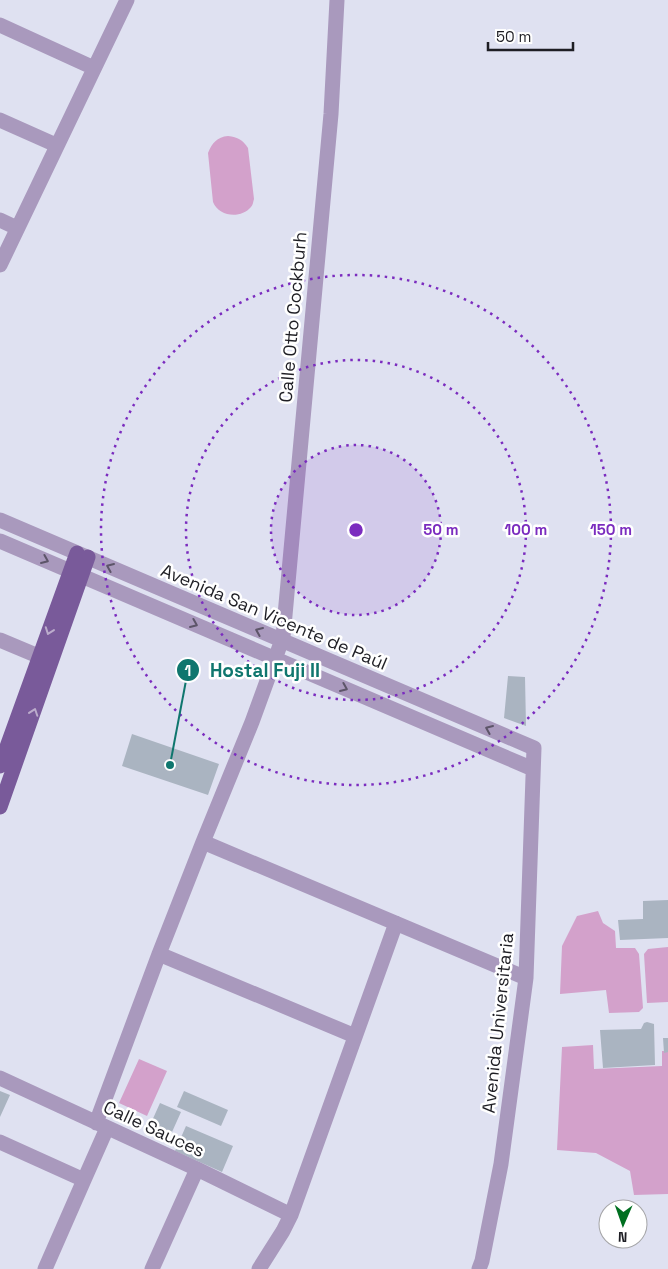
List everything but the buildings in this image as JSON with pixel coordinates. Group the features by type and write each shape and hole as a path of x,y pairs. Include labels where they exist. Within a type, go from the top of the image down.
{"main road":[{"path":"0,766 45,659 83,555"},
{"path":"0,808 11,738"}],"street":[{"name":"Calle Otto Cockburh","path":"45,1269 84,1180 159,954 252,722 283,637 331,114 337,0"},
{"path":"0,265 94,68 122,2"},
{"path":"0,25 94,68"},
{"path":"0,120 56,145"},
{"path":"0,220 18,228"},
{"name":"Avenida San Vicente de Paúl","path":"0,520 534,748"},
{"path":"0,541 533,770"},
{"path":"0,640 45,659"},
{"name":"Avenida Universitaria","path":"479,1269 501,1164 526,978 534,748"},
{"path":"203,842 526,978"},
{"path":"259,1269 291,1216 396,923"},
{"path":"159,954 355,1036"},
{"name":"Calle Sauces","path":"0,1078 291,1216"},
{"path":"0,1142 84,1180"},
{"path":"152,1269 197,1170"}],"shaded area":[{"path":"228,136 240,139 248,148 254,199 252,206 247,211 236,215 220,211 213,202 208,153 215,141"},
{"path":"598,911 603,923 615,931 616,948 635,948 639,954 643,1008 639,1012 609,1013 606,990 560,994 562,946 577,916"},
{"path":"668,947 668,1002 647,1003 644,954 648,949"},
{"path":"593,1045 594,1069 662,1066 662,1051 668,1051 668,1194 634,1195 630,1171 596,1153 557,1150 562,1047"},
{"path":"139,1059 167,1071 147,1116 119,1103"}],"place":[{"name":"Hostal Fuji II","path":"170,765"}]}
